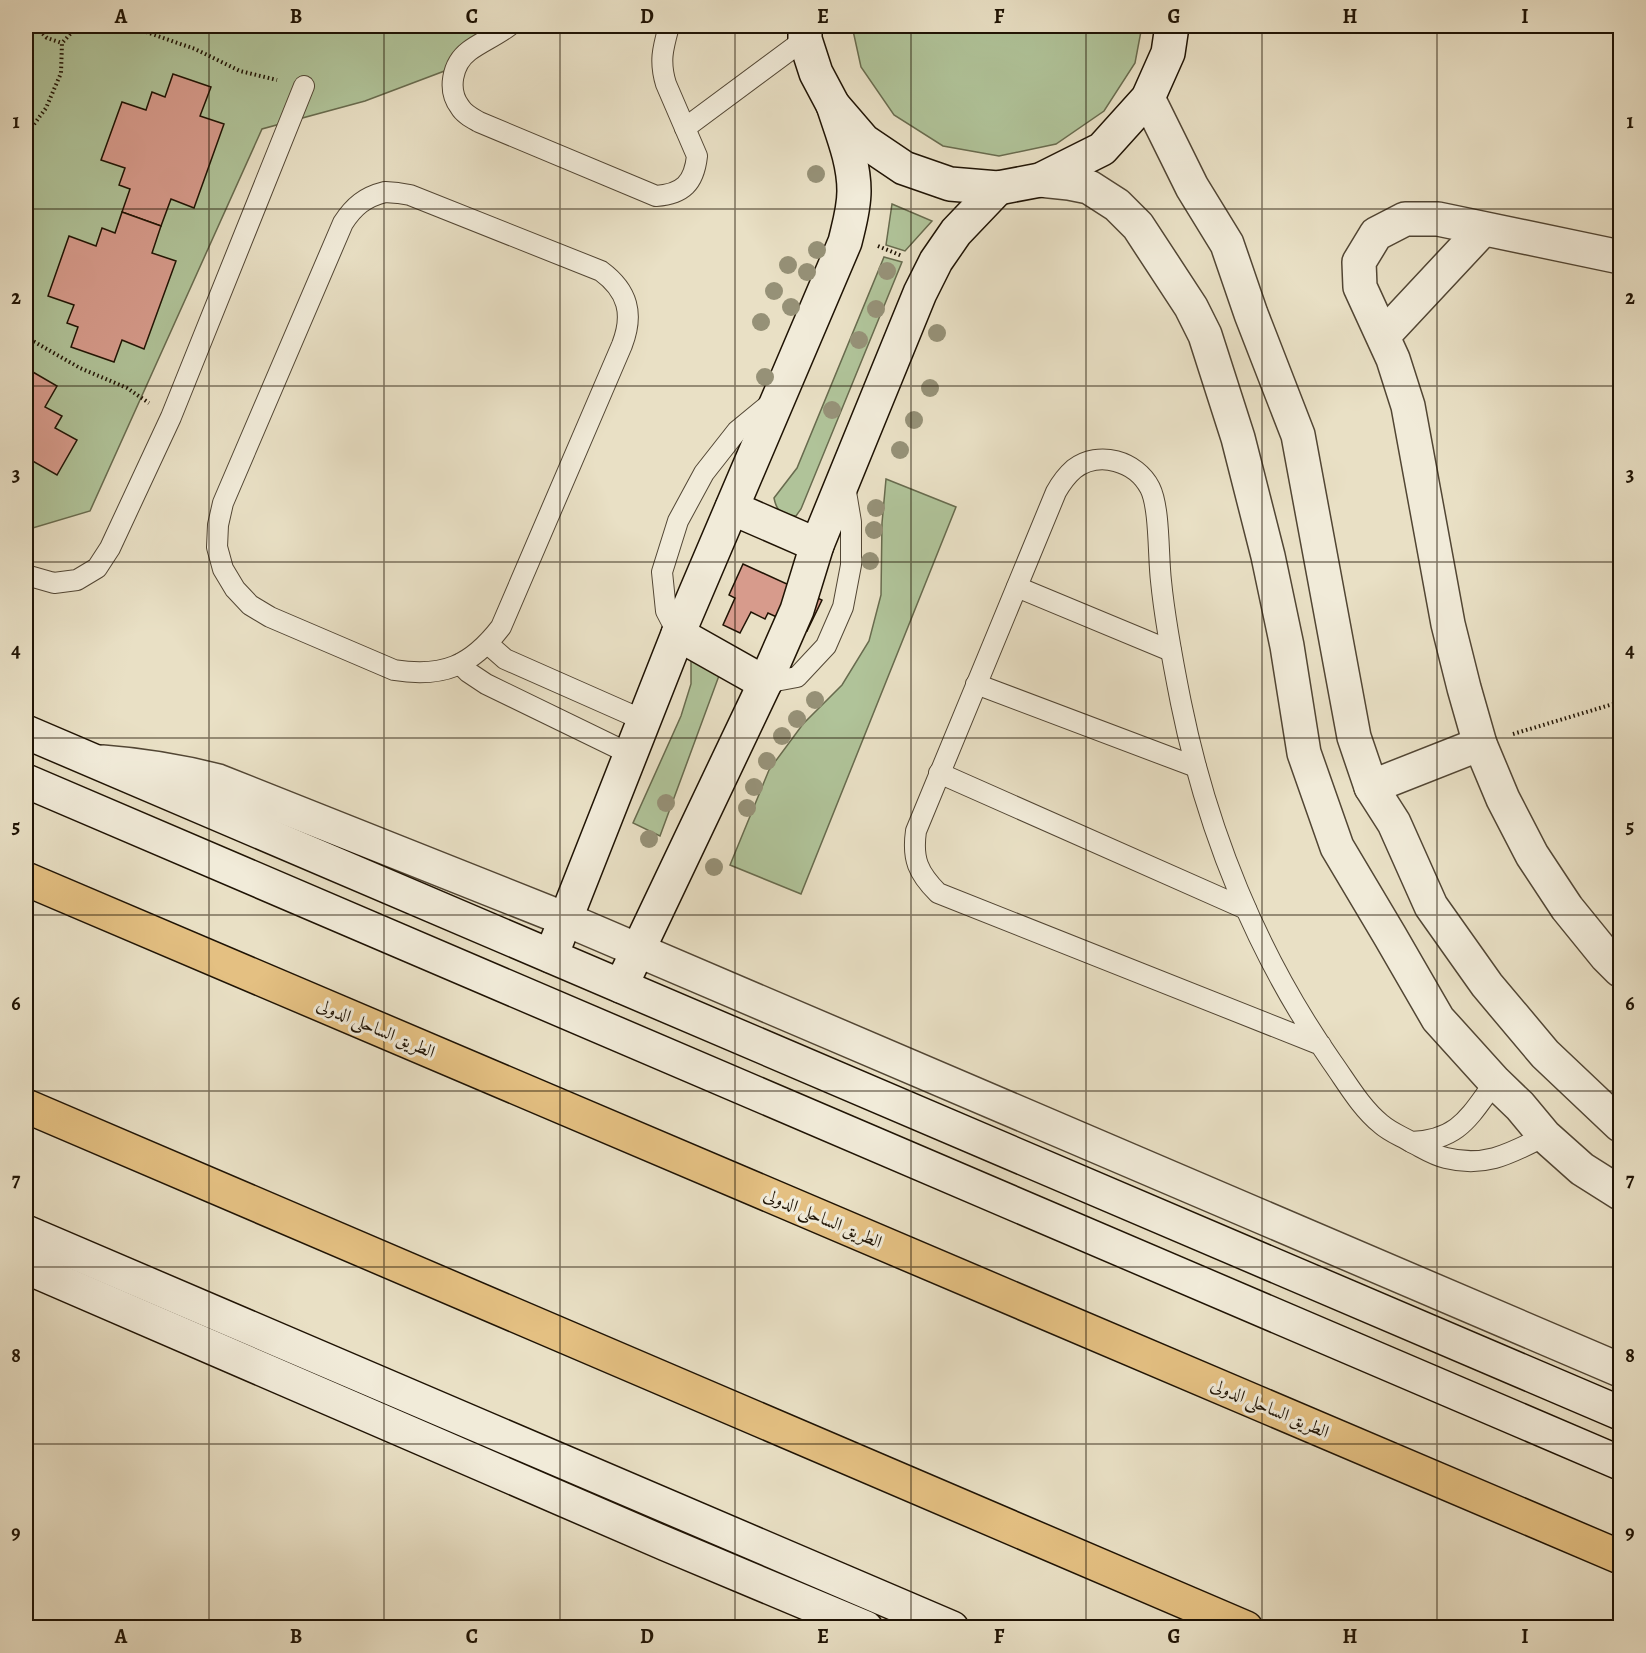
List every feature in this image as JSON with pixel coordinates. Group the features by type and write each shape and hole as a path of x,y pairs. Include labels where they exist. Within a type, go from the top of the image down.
{"highway":[{"name":"الطريق الساحلى الدولى","path":"26,879 1620,1557"},
{"path":"26,1106 1246,1628"}],"street":[{"path":"833,105 864,141 904,168 950,184 998,188 1040,180 1102,149 1148,98 1168,53 1172,26"},
{"path":"554,1007 566,919 678,634 845,242 852,218 854,190 850,160 833,105 816,73 805,32"},
{"path":"1148,98 1192,187 1227,244 1251,314 1298,435 1354,737 1371,788 1394,823 1431,906 1487,985 1545,1054 1620,1125"},
{"path":"1040,180 1089,187 1118,205 1138,226 1191,307 1205,335 1238,438 1268,556 1287,646 1304,753 1337,847 1438,1019 1545,1136 1582,1169 1620,1193"},
{"path":"621,986 765,683 797,610 817,545 920,293 932,269 956,232 998,188"},
{"path":"1620,257 1438,219 1405,219 1376,234 1359,262 1360,287 1384,336 1402,382 1448,624 1480,744 1503,799 1532,855 1567,908 1620,970"},
{"path":"1384,336 1483,229"},
{"path":"732,508 817,545"},
{"path":"678,634 765,683"},
{"path":"26,732 1620,1413"},
{"path":"1371,788 1480,744"},
{"path":"96,762 137,764 218,781 566,919 1620,1370"},
{"path":"26,781 1620,1463"},
{"path":"26,1232 952,1628"},
{"path":"26,1267 866,1628"},
{"path":"666,1544 681,1512"}],"lane":[{"path":"509,26 468,52 460,61 454,72 452,84 459,107 478,122 656,196 669,195 681,190 690,181 696,168 697,156 663,72 662,52 669,26"},
{"path":"685,128 805,32"},
{"path":"26,575 54,584 77,580 97,568 110,548 171,417 304,86"},
{"path":"398,192 410,195 601,271 612,279 621,291 626,304 627,332 622,345 501,627 488,644 460,664 444,670 411,672 394,670 270,617 250,605 235,589 223,569 217,548 218,525 224,503 343,223 361,201 372,195 398,192"},
{"path":"678,634 666,611 662,572 678,521 704,473 737,431 780,396"},
{"path":"1321,1045 939,893 926,880 917,865 914,848 916,831 1056,492 1064,478 1076,468 1091,461 1107,459 1135,469 1151,491 1155,504 1161,581 1181,706 1214,827 1237,889 1265,950 1297,1008 1321,1045 1369,1112 1382,1125 1428,1152 1465,1161 1487,1161 1509,1155 1545,1136"},
{"path":"765,683 797,677 826,646 843,607 851,565 851,522 844,480"},
{"path":"1017,587 1171,651"},
{"path":"488,644 505,659 643,720"},
{"path":"460,664 486,684 630,754"},
{"path":"976,684 1196,767"},
{"path":"939,773 1246,909"},
{"path":"1411,1142 1441,1138 1454,1131 1465,1122 1495,1082"}],"path":[{"path":"41,26 40,31 47,38 62,43"},
{"path":"26,135 46,108 62,73 62,43 72,32 73,26"},
{"path":"129,26 195,49 240,71 304,86"},
{"path":"847,233 932,269"},
{"path":"26,336 80,368 127,388 171,417"},
{"path":"1480,744 1620,702"}],"green space":[{"path":"26,26 506,26 463,64 365,101 262,129 90,511 26,530"},
{"path":"852,26 1142,26 1135,63 1104,111 1056,144 999,156 943,146 894,115 861,67"},
{"path":"892,204 932,221 905,251 886,245"},
{"path":"884,257 902,262 801,509 796,516 784,513 777,507 774,498 797,468"},
{"path":"886,479 956,507 801,894 730,865 769,770 803,724 842,685 869,641 881,595 882,523"},
{"path":"691,660 720,673 660,836 633,823 681,716 691,684"}],"building":[{"path":"173,74 211,87 200,116 224,124 194,208 171,199 161,226 122,212 130,189 119,185 125,168 101,160 122,102 146,110 152,92 165,97"},
{"path":"122,212 161,226 152,253 176,261 144,349 122,340 114,362 71,347 78,327 67,323 74,305 48,296 69,236 96,246 102,228 115,233"},
{"path":"26,368 57,386 45,407 62,416 55,428 77,440 57,475 31,460 26,470"},
{"path":"743,564 822,600 807,631 768,613 765,619 751,612 740,633 723,625 735,598 729,595"}]}
